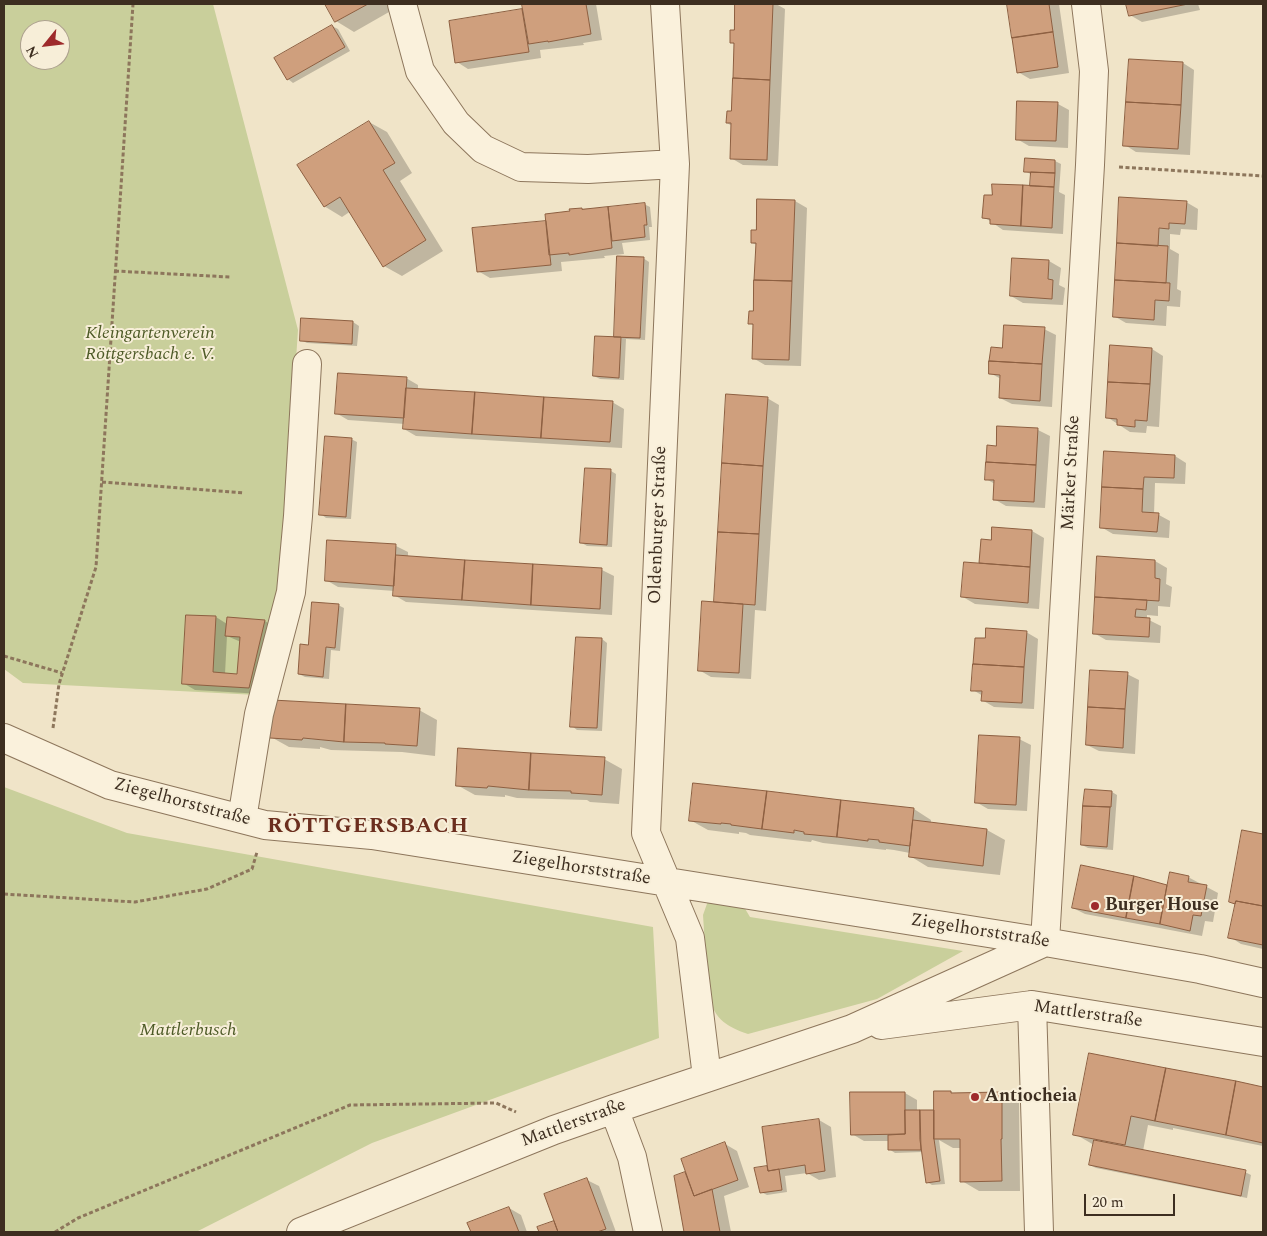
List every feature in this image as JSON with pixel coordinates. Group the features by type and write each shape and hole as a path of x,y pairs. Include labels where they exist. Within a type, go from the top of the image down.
{"street":[{"path":"402,4 420,71 456,123 484,149 521,167 588,169 674,164"},
{"name":"Oldenburger Straße","path":"665,4 674,164 646,833 666,882"},
{"name":"Märker Straße","path":"1044,942 1090,165 1094,71 1086,4"},
{"path":"253,822 259,714 291,592 298,516 307,364"},
{"name":"Ziegelhorststraße","path":"4,738 110,785 253,822 372,835 1044,942 1200,969 1263,983"},
{"name":"Ziegelhorststraße","path":"666,882 690,938 707,1077"},
{"name":"Mattlerstraße","path":"301,1232 554,1130 852,1029 1044,942"},
{"path":"1032,1005 1039,1232"},
{"name":"Mattlerstraße","path":"852,1029 1032,1005 1263,1042"},
{"path":"614,1109 632,1157 648,1232"}],"path":[{"path":"49,758 59,684 96,567 133,4"},
{"path":"1090,165 1263,176"},
{"path":"116,271 230,277"},
{"path":"102,482 244,493"},
{"path":"4,656 62,673"},
{"path":"4,894 135,902 207,889 252,869 253,822"},
{"path":"55,1232 78,1218 350,1105 496,1103 554,1130"}],"green space":[{"name":"Kleingartenverein Röttgersbach e. V.","path":"4,4 213,4 298,330 280,597 257,695 23,683 4,669"},
{"name":"Mattlerbusch","path":"4,787 127,833 653,927 659,1038 372,1143 196,1232 4,1232"},
{"path":"738,897 750,917 963,951 877,999 748,1034 732,1028 721,1019 713,1008 708,992 703,915 708,901"}],"building":[{"path":"325,4 368,4 335,22"},
{"path":"522,4 586,4 591,34 529,44"},
{"path":"735,4 773,4 770,80 733,78 734,43 730,43 730,30 734,30"},
{"path":"1007,4 1049,4 1053,32 1012,38"},
{"path":"1126,4 1188,4 1129,16"},
{"path":"522,9 529,52 455,63 449,21"},
{"path":"332,25 345,47 287,80 274,58"},
{"path":"1053,32 1058,67 1017,73 1012,38"},
{"path":"1129,59 1183,62 1181,105 1126,102"},
{"path":"733,78 770,80 767,160 730,159 731,123 726,123 727,111 731,111"},
{"path":"1017,101 1058,102 1056,141 1016,140"},
{"path":"1126,102 1181,105 1178,149 1123,146"},
{"path":"369,121 395,163 383,170 426,240 383,267 340,197 324,207 297,165"},
{"path":"1025,158 1055,160 1055,173 1024,172"},
{"path":"1031,172 1055,173 1054,187 1030,186"},
{"path":"992,184 1023,185 1021,226 990,224 990,219 982,218 984,195 992,195"},
{"path":"1023,185 1054,187 1052,228 1021,226"},
{"path":"1119,197 1187,201 1185,224 1169,223 1169,229 1159,228 1158,246 1117,243"},
{"path":"757,199 795,200 792,281 754,280 756,243 751,243 751,230 756,230"},
{"path":"645,203 647,225 644,225 645,237 612,241 608,207"},
{"path":"608,207 612,248 569,255 569,253 549,255 545,214 570,211 569,209"},
{"path":"546,221 551,265 477,272 472,228"},
{"path":"1117,243 1168,246 1166,283 1115,280"},
{"path":"617,256 644,257 640,338 614,337"},
{"path":"1012,258 1049,260 1048,279 1053,280 1052,299 1010,296"},
{"path":"754,280 792,281 789,360 752,359 753,324 748,324 749,311 753,311"},
{"path":"1115,280 1170,283 1169,301 1155,300 1154,320 1113,317"},
{"path":"301,318 353,321 352,344 300,341"},
{"path":"1004,325 1045,327 1042,364 989,361 991,347 1002,348"},
{"path":"595,336 621,337 619,378 593,376"},
{"path":"1110,345 1152,348 1150,384 1108,382"},
{"path":"989,361 1042,364 1040,401 999,398 1000,375 989,374"},
{"path":"338,373 407,377 404,418 335,414"},
{"path":"1108,382 1150,384 1147,421 1135,420 1135,427 1117,425 1117,419 1106,418"},
{"path":"406,388 475,392 472,434 403,429"},
{"path":"475,392 544,397 541,438 472,434"},
{"path":"726,394 768,397 763,466 722,463"},
{"path":"544,397 613,401 610,442 541,438"},
{"path":"997,426 1038,428 1036,465 986,462 987,445 996,446"},
{"path":"325,436 352,438 346,517 319,515"},
{"path":"1104,451 1175,455 1174,478 1144,477 1143,489 1102,487"},
{"path":"986,462 1036,465 1034,502 993,500 994,480 985,480"},
{"path":"722,463 763,466 759,534 718,532"},
{"path":"585,468 611,469 607,545 580,543"},
{"path":"1102,487 1143,489 1142,512 1159,513 1157,532 1100,528"},
{"path":"992,527 1032,530 1030,567 979,563 981,539 991,540"},
{"path":"718,532 759,534 755,605 714,602"},
{"path":"327,540 396,544 394,586 325,581"},
{"path":"396,555 465,560 462,600 393,596"},
{"path":"1097,556 1155,560 1155,578 1160,579 1159,601 1095,597"},
{"path":"465,560 533,564 531,605 462,600"},
{"path":"964,562 1030,567 1028,603 961,597"},
{"path":"533,564 602,568 600,609 531,605"},
{"path":"1095,597 1147,600 1146,610 1136,609 1135,617 1150,618 1149,637 1093,634"},
{"path":"702,601 743,604 739,673 698,671"},
{"path":"312,602 339,604 335,648 326,647 323,677 298,674 300,644 308,645"},
{"path":"186,615 216,616 213,672 237,674 240,637 225,636 227,617 265,620 249,688 182,684"},
{"path":"986,628 1027,631 1024,667 973,664 975,638 985,638"},
{"path":"576,637 602,638 597,728 570,727"},
{"path":"973,664 1024,667 1022,703 981,701 982,691 971,691"},
{"path":"1090,670 1128,672 1125,709 1088,707"},
{"path":"272,700 346,704 344,742 303,738 302,740 270,738"},
{"path":"346,704 420,708 417,746 344,742"},
{"path":"1088,707 1125,709 1123,748 1086,745"},
{"path":"979,735 1020,737 1016,805 975,803"},
{"path":"458,748 531,753 529,790 488,786 487,788 456,786"},
{"path":"531,753 605,757 602,795 571,793 571,791 529,790"},
{"path":"693,783 767,791 762,829 731,824 689,821"},
{"path":"1085,789 1112,791 1111,807 1083,806"},
{"path":"767,791 841,800 837,837 804,834 804,832 794,830 794,833 762,829"},
{"path":"841,800 914,808 910,846 879,842 879,840 868,839 868,841 837,837"},
{"path":"1083,806 1110,807 1107,847 1081,845"},
{"path":"913,820 987,829 983,866 909,857"},
{"path":"1242,830 1263,834 1263,906 1236,901 1235,904 1229,902"},
{"path":"1081,865 1134,876 1126,918 1072,908"},
{"path":"1170,872 1189,876 1188,882 1207,885 1201,916 1193,915 1190,931 1160,924"},
{"path":"1134,876 1167,885 1160,924 1126,918"},
{"path":"1236,901 1263,906 1263,945 1228,938"},
{"path":"1089,1053 1166,1068 1155,1121 1131,1116 1125,1145 1073,1135"},
{"path":"1166,1068 1236,1081 1226,1135 1155,1121"},
{"path":"1236,1081 1263,1087 1263,1143 1226,1135"},
{"path":"934,1091 951,1091 951,1093 1002,1092 1002,1181 960,1182 960,1139 934,1139"},
{"path":"850,1092 905,1092 905,1134 851,1135"},
{"path":"905,1110 920,1110 921,1150 888,1150 888,1135 905,1134"},
{"path":"920,1110 934,1110 934,1139 940,1181 926,1183 920,1140"},
{"path":"819,1119 825,1171 806,1174 805,1165 768,1171 762,1127"},
{"path":"1094,1140 1246,1170 1241,1196 1089,1165"},
{"path":"725,1142 738,1180 694,1196 681,1159"},
{"path":"767,1166 768,1171 779,1169 782,1190 760,1193 754,1168"},
{"path":"685,1172 694,1196 712,1189 720,1232 684,1232 674,1176"},
{"path":"587,1178 606,1229 597,1232 558,1232 544,1194"},
{"path":"509,1207 519,1232 471,1232 467,1223"},
{"path":"554,1221 558,1232 539,1232 537,1227"}],"place":[{"name":"Burger House","path":"1095,906"},
{"name":"Antiocheia","path":"975,1097"}],"district":[{"name":"RÖTTGERSBACH","path":"368,828"}]}
